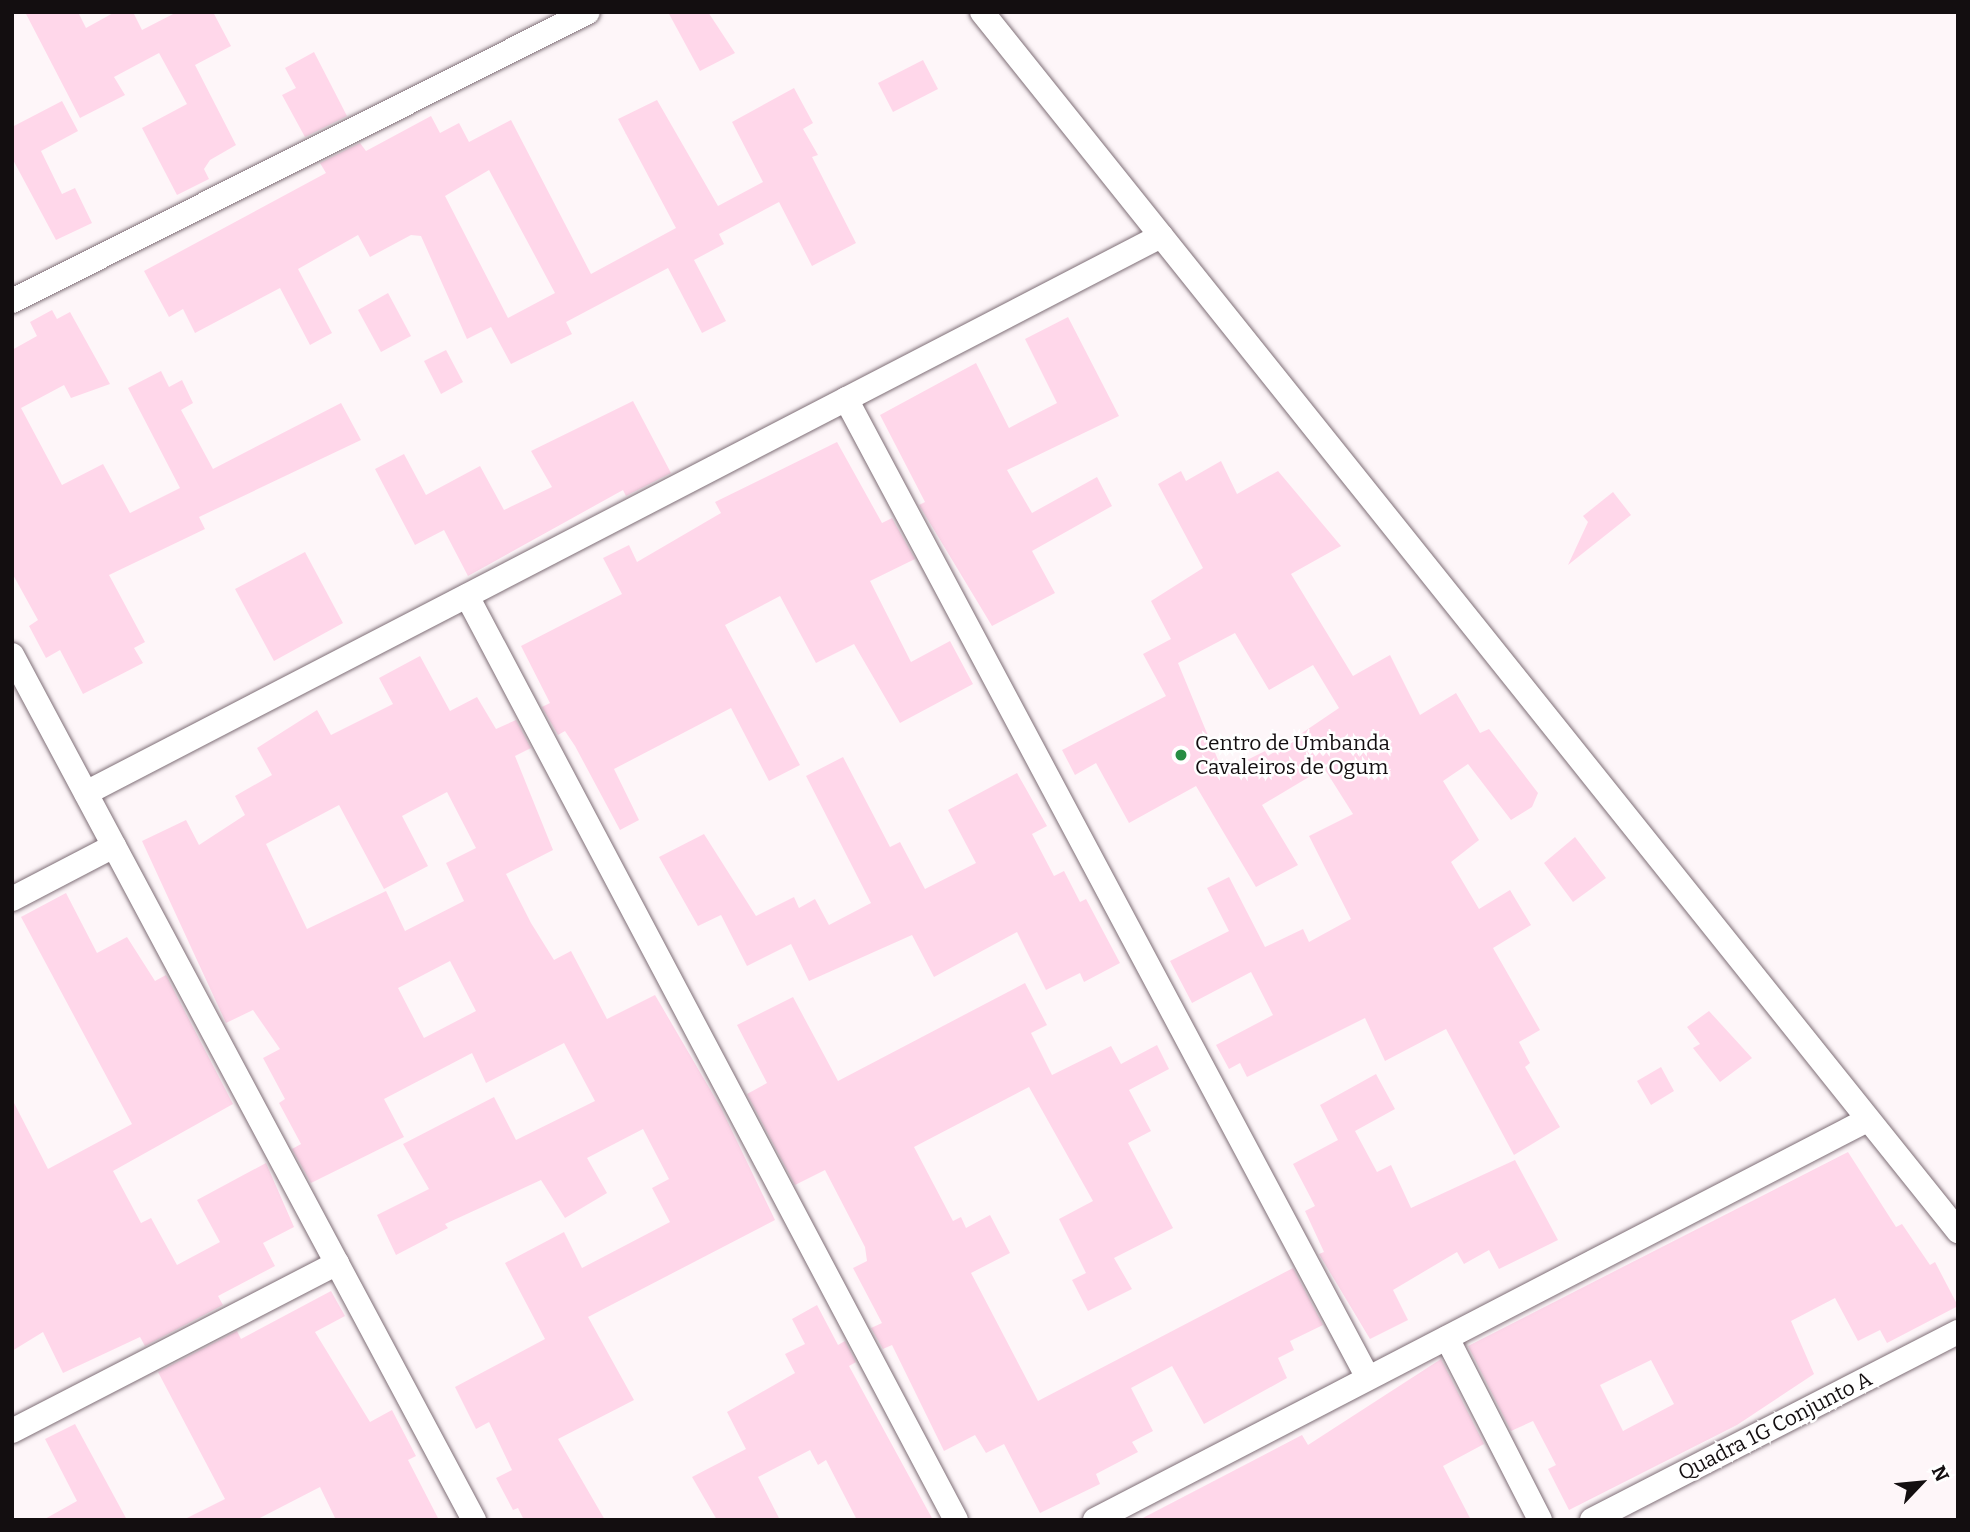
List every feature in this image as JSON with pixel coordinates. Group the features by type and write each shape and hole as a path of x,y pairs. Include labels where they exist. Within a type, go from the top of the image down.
{"street":[{"path":"12,301 589,12"},
{"path":"982,12 1958,1231"},
{"path":"86,793 1161,236"},
{"path":"846,399 1368,1378"},
{"path":"467,596 956,1520"},
{"path":"12,655 474,1520"},
{"path":"12,899 114,846"},
{"path":"1096,1520 1867,1120"},
{"path":"12,1431 337,1263"},
{"name":"Quadra 1G Conjunto A","path":"1592,1520 1958,1332"},
{"path":"1447,1338 1541,1520"}],"building":[{"path":"25,12 78,12 86,28 115,12 133,12 142,30 177,12 213,12 231,46 195,65 236,145 210,160 204,169 209,179 177,195 142,128 187,104 159,53 114,77 125,95 80,118"},
{"path":"668,12 708,12 735,53 700,71"},
{"path":"314,52 347,116 305,137 282,95 296,88 285,68"},
{"path":"923,60 938,89 893,112 878,83"},
{"path":"794,88 813,123 803,129 818,155 812,157 856,243 812,266 779,202 719,234 724,244 694,260 726,321 702,333 668,268 566,322 572,334 511,364 491,327 467,339 421,236 411,235 370,257 358,235 298,269 332,333 310,345 280,288 195,333 183,309 169,317 144,271 326,173 320,163 360,143 366,151 431,116 440,133 459,123 469,142 511,120 591,274 676,228 618,119 657,100 718,206 763,182 732,122","holes":["489,170 555,293 508,318 445,196"]},
{"path":"62,101 78,131 41,151 62,194 75,188 92,223 56,240 12,158 12,127"},
{"path":"388,293 411,336 381,352 358,310"},
{"path":"52,310 57,319 70,312 110,384 71,398 64,385 21,408 62,485 103,464 130,513 180,488 128,388 161,371 169,387 182,380 193,403 181,410 213,469 341,403 361,440 199,517 205,529 109,575 145,642 134,648 143,663 83,694 60,650 46,658 29,626 38,620 12,573 12,350 37,336 30,322"},
{"path":"1068,317 1119,416 1007,470 1032,513 1097,477 1112,506 1032,551 1055,593 992,626 919,505 925,502 880,415 976,363 1009,428 1057,403 1025,339"},
{"path":"446,350 463,382 441,394 424,361"},
{"path":"633,401 671,473 626,496 623,490 468,576 444,530 415,545 375,469 404,454 426,495 480,466 504,510 552,487 531,451"},
{"path":"837,442 882,523 892,518 915,559 870,581 911,662 950,641 973,684 900,723 854,644 816,663 780,596 725,625 800,765 769,781 731,708 614,769 639,820 620,830 575,746 565,731 558,735 542,707 550,703 521,646 622,594 603,558 629,545 637,562 721,513 715,502"},
{"path":"1221,461 1237,494 1278,471 1341,546 1291,574 1353,676 1390,655 1420,715 1456,693 1480,733 1489,729 1538,793 1532,807 1511,820 1468,764 1443,781 1479,840 1451,862 1479,909 1510,890 1531,925 1493,948 1540,1030 1519,1042 1530,1063 1525,1067 1560,1127 1514,1155 1446,1029 1385,1061 1365,1018 1247,1077 1240,1063 1229,1069 1216,1045 1273,1015 1251,972 1192,1003 1170,961 1229,931 1207,888 1229,877 1265,947 1303,929 1309,942 1351,919 1309,836 1353,814 1324,768 1262,805 1298,865 1256,887 1196,786 1129,823 1096,763 1075,775 1062,750 1166,696 1143,654 1171,639 1151,601 1203,568 1158,484 1181,471 1186,481","holes":["1235,633 1269,690 1313,665 1339,708 1268,756 1265,751 1223,772 1178,663"]},
{"path":"1613,492 1631,515 1568,565 1588,522 1583,516"},
{"path":"305,552 343,623 274,661 235,589"},
{"path":"420,656 450,711 477,697 496,729 516,720 531,748 515,756 553,850 506,874 531,923 554,960 571,951 607,1019 655,995 721,1108 775,1220 588,1317 634,1400 558,1439 605,1520 524,1520 518,1508 513,1510 496,1478 512,1470 489,1422 476,1429 455,1387 545,1339 505,1263 564,1232 582,1268 670,1222 652,1188 669,1179 643,1129 587,1158 607,1193 565,1218 541,1180 445,1224 448,1228 396,1255 377,1215 429,1189 403,1144 494,1097 516,1140 595,1101 564,1043 486,1083 472,1053 384,1099 404,1137 311,1183 292,1149 301,1144 279,1103 285,1099 263,1058 280,1049 253,1010 226,1023 142,841 186,820 199,845 245,815 235,796 272,775 257,748 317,710 331,735 393,704 379,678","holes":["447,792 476,848 446,863 464,901 405,931 386,891 307,929 266,844 339,805 384,889 428,866 402,816","450,961 476,1011 424,1038 398,988"]},
{"path":"843,757 890,847 900,842 925,889 976,863 948,810 1017,773 1047,826 1032,834 1054,876 1064,871 1080,902 1086,899 1120,963 1084,982 1080,973 1046,990 1017,932 934,977 912,935 809,981 791,944 747,966 721,915 698,926 659,857 704,834 756,916 794,897 799,908 815,899 829,925 871,903 806,776"},
{"path":"1575,837 1606,878 1573,902 1544,863"},
{"path":"66,893 97,953 127,937 155,981 166,975 233,1104 113,1171 141,1223 151,1218 177,1265 220,1242 197,1200 266,1163 294,1227 263,1243 275,1266 218,1296 223,1305 145,1346 140,1337 63,1373 43,1332 12,1351 12,1099 48,1169 132,1124 21,917"},
{"path":"1025,983 1047,1025 1031,1033 1052,1075 1111,1046 1121,1064 1157,1045 1169,1069 1129,1090 1151,1131 1128,1143 1173,1228 1114,1258 1132,1289 1088,1311 1072,1280 1086,1273 1059,1219 1093,1201 1029,1087 914,1147 953,1221 961,1217 966,1228 990,1215 1010,1253 971,1273 1038,1401 1293,1268 1323,1325 1290,1341 1294,1350 1278,1358 1287,1378 1204,1424 1172,1366 1131,1388 1153,1431 1132,1442 1138,1452 1096,1474 1100,1484 1040,1513 1004,1444 986,1453 975,1435 944,1451 892,1345 883,1349 871,1328 882,1323 853,1268 867,1261 865,1247 825,1170 795,1185 747,1094 767,1083 737,1025 793,997 838,1081"},
{"path":"1709,1011 1752,1058 1720,1082 1693,1048 1700,1044 1687,1027"},
{"path":"1661,1067 1674,1091 1651,1105 1637,1081"},
{"path":"1376,1074 1395,1109 1355,1131 1377,1172 1391,1165 1411,1208 1515,1160 1558,1240 1499,1269 1489,1250 1464,1264 1457,1252 1393,1290 1408,1320 1370,1339 1319,1254 1324,1252 1305,1211 1315,1206 1293,1164 1338,1140 1320,1105"},
{"path":"1848,1152 1896,1227 1902,1224 1930,1265 1935,1262 1958,1306 1887,1343 1880,1330 1858,1341 1835,1298 1791,1321 1814,1374 1737,1425 1569,1510 1548,1469 1556,1465 1533,1421 1511,1431 1468,1346","holes":["1651,1360 1674,1404 1623,1431 1600,1385"]},
{"path":"331,1291 345,1316 315,1332 370,1422 392,1410 416,1456 408,1460 439,1520 336,1520 320,1487 256,1520 183,1520 225,1499 158,1372 237,1331 241,1339"},
{"path":"817,1305 838,1345 845,1341 856,1362 849,1366 933,1520 857,1520 826,1460 818,1465 810,1450 758,1477 780,1520 717,1520 692,1477 746,1449 727,1412 795,1373 785,1354 805,1344 792,1319"},
{"path":"1441,1359 1484,1444 1443,1466 1471,1520 1139,1520 1302,1435 1308,1445"},
{"path":"75,1424 127,1520 43,1520 77,1501 45,1439"}],"place":[{"name":"Centro de Umbanda Cavaleiros de Ogum","path":"1181,755"}]}
